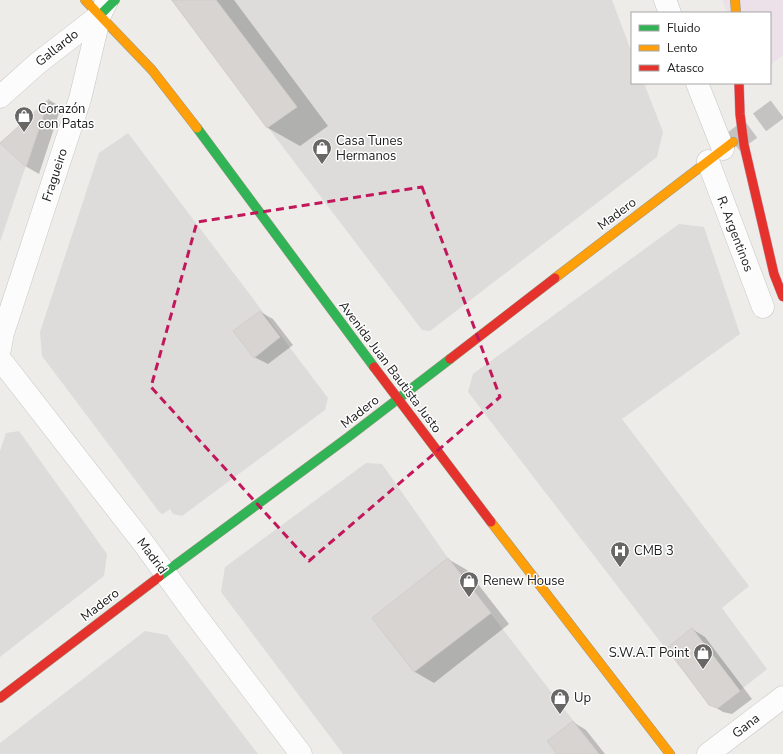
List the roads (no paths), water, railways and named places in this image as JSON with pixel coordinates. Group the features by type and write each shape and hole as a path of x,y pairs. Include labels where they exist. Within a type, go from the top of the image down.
{"main road":[{"name":"Avenida Juan Bautista Justo","path":"85,0 108,5 152,70 190,118 397,399 670,754"},
{"path":"735,0 736,12"},
{"path":"739,84 740,114 744,145 774,274 783,297"},
{"name":"Madero","path":"0,698 164,572 347,438 721,151"}],"street":[{"path":"665,0 670,12"},
{"name":"Gallardo","path":"0,97 38,63 108,5"},
{"name":"Fragueiro","path":"0,349 3,333 80,99 108,5"},
{"name":"R. Argentinos","path":"697,84 721,151 763,307"},
{"name":"Madrid","path":"0,359 144,544 194,613 301,754"},
{"name":"Gana","path":"708,754 783,696"}],"tunnel":[{"path":"733,142 783,105"}],"place":[{"name":"Corazón con Patas","path":"24,133"},
{"name":"Casa Tunes Hermanos","path":"322,165"},
{"name":"CMB 3","path":"620,568"},
{"name":"Renew House","path":"469,598"},
{"name":"S.W.A.T Point","path":"703,670"},
{"name":"Up","path":"560,715"}]}
